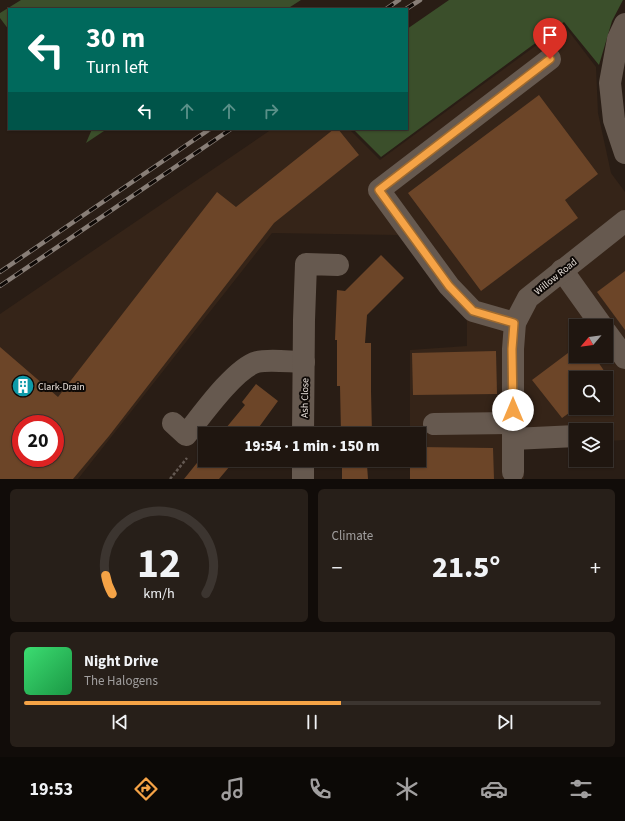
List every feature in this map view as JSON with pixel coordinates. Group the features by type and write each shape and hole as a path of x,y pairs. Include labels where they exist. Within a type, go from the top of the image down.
{"street":[{"path":"625,24 618,39 610,83 614,120 625,153"},
{"path":"514,323 473,311 449,286 379,190 550,59"},
{"name":"Willow Road","path":"514,472 512,349 514,323 528,298 625,221"},
{"name":"Ash Close","path":"303,427 306,264 338,265"},
{"path":"562,270 597,319"},
{"path":"613,342 625,358"},
{"path":"173,423 186,435 237,374 252,364 260,362 304,362"},
{"path":"434,424 569,435"},
{"path":"303,467 303,479"}],"shaded area":[{"path":"564,25 596,67 598,113 611,173 625,192 625,440 613,441 613,423 569,423 569,432 524,444 524,479 410,479 410,467 426,467 426,427 410,427 410,350 467,346 467,321 398,235 272,233 78,479 0,479 0,314 271,130 350,130 380,160"}],"green space":[{"path":"21,0 301,0 289,8 8,8"},
{"path":"449,0 623,0 612,21 599,65 564,22 381,157 354,130 408,130 408,28"},
{"path":"8,8 8,29 0,18 0,13"},
{"path":"92,130 106,130 86,143"}],"building":[{"path":"539,95 598,174 565,200 578,218 481,291 408,193"},
{"path":"333,130 339,130 359,155 274,223 109,436 73,479 0,479 0,347 58,397 217,192 236,207"},
{"path":"381,255 404,278 367,315 365,343 371,343 372,427 341,427 340,386 337,386 337,340 335,340 337,290 345,291"},
{"path":"625,271 625,330 597,292"},
{"path":"496,351 497,394 413,395 412,353"},
{"path":"569,352 569,363 599,363 604,371 569,371 569,413 562,418 532,380"},
{"path":"256,384 278,401 259,427 227,427 245,405 242,402"},
{"path":"426,447 493,448 494,479 410,479 410,467 426,467"},
{"path":"198,462 198,467 229,467 219,479 184,479"},
{"path":"342,467 367,467 368,479 342,479"}],"railway":[{"path":"387,8 399,0"},
{"path":"408,8 420,0"},
{"path":"0,272 209,130"},
{"path":"0,286 230,130"}],"place":[{"name":"Clark-Drain","path":"23,386"}],"route":[{"path":"513,410 512,349 514,323 473,311 449,286 379,190 550,59"}]}
